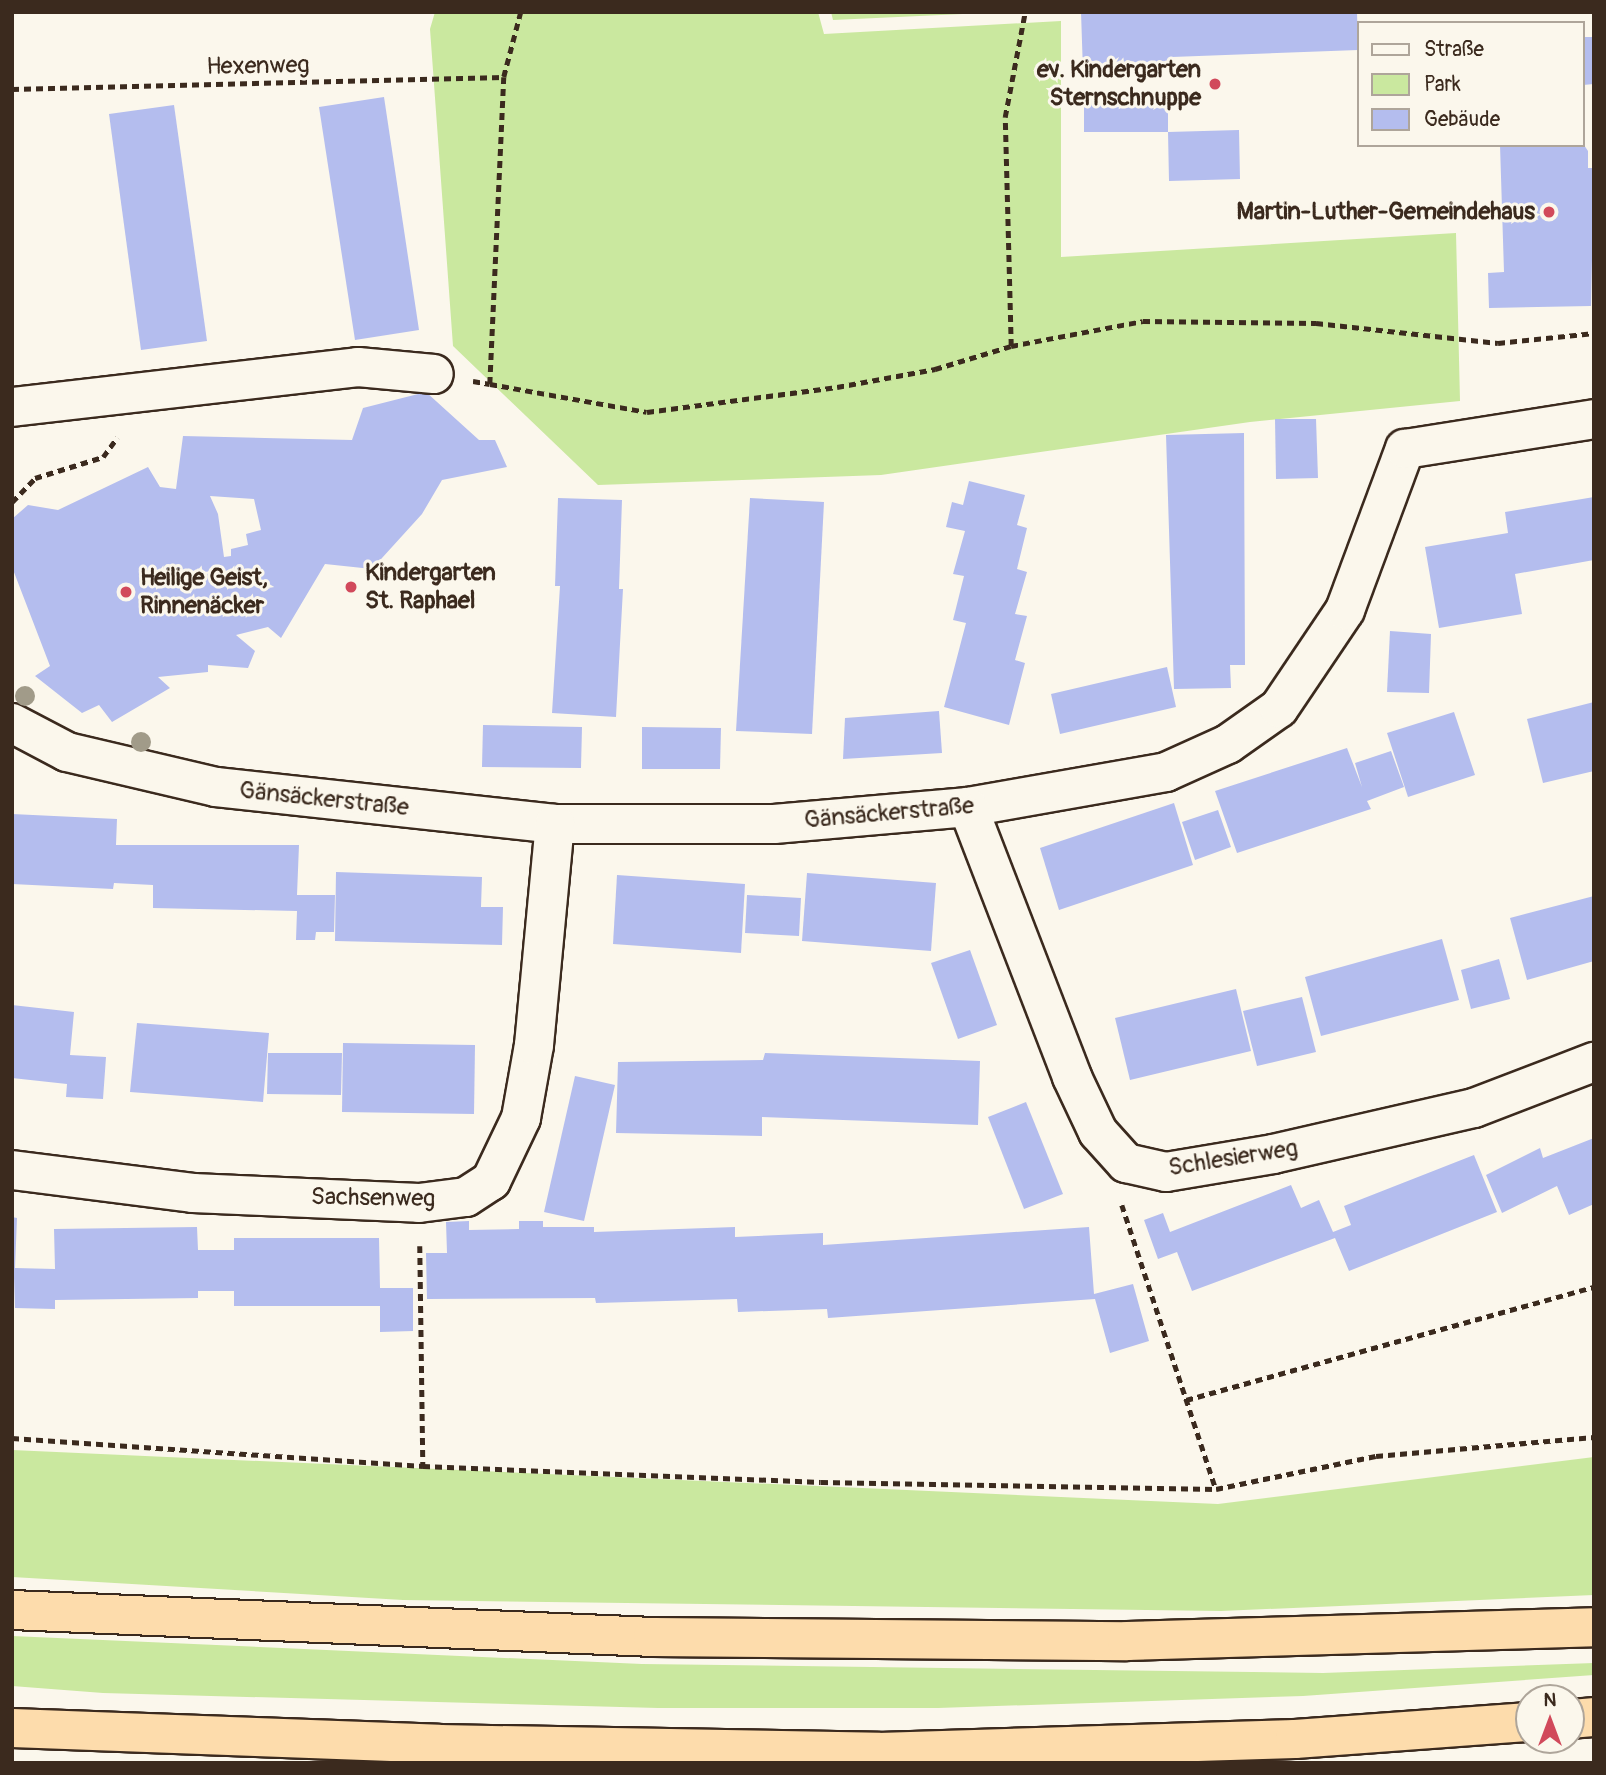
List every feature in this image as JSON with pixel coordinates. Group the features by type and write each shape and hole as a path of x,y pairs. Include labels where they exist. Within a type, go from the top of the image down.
{"highway":[{"path":"12,1610 653,1637 1127,1641 1594,1627"},
{"path":"12,1728 439,1744 879,1752 1295,1739 1515,1723"}],"street":[{"path":"12,407 358,367 434,374"},
{"name":"Gänsäckerstraße","path":"12,723 67,752 216,787 555,824 774,824 968,807 1166,772 1228,744 1279,708 1345,610 1405,449 1594,419"},
{"name":"Schlesierweg","path":"968,807 1072,1077 1098,1132 1126,1163 1166,1172 1298,1149 1474,1108 1594,1062"},
{"name":"Sachsenweg","path":"12,1170 193,1193 419,1203 466,1197 491,1181 510,1150 521,1118 534,1045 555,824"}],"path":[{"path":"521,12 504,77 490,384 648,412 837,387 935,369 1012,346 1143,321 1316,323 1498,343 1594,333"},
{"path":"1012,346 1004,117 1026,12"},
{"name":"Hexenweg","path":"12,89 504,77"},
{"path":"12,502 35,478 103,457 151,392"},
{"path":"419,1203 423,1466"},
{"path":"1121,1209 1216,1489"},
{"path":"1186,1400 1594,1287"},
{"path":"12,1438 423,1466 821,1482 1216,1489 1377,1456 1594,1437"}],"green space":[{"path":"435,12 818,12 824,34 1061,21 1061,257 1456,233 1460,401 1250,422 881,475 598,485 453,346 430,29"},
{"path":"831,12 1006,12 833,20"},
{"path":"12,1450 1218,1504 1594,1457 1594,1595 1221,1611 403,1600 12,1577"},
{"path":"12,1636 642,1664 1323,1673 1594,1663 1594,1675 1303,1696 938,1708 658,1708 103,1693 12,1686"}],"building":[{"path":"1081,12 1357,12 1358,50 1172,57 1172,68 1083,72"},
{"path":"1585,37 1594,37 1594,84 1585,85"},
{"path":"1084,94 1168,94 1168,132 1084,132"},
{"path":"384,97 419,330 355,340 319,107"},
{"path":"174,105 207,341 141,350 109,114"},
{"path":"1239,130 1240,179 1169,181 1168,132"},
{"name":"Martin-Luther-Gemeindehaus","path":"1585,146 1588,151 1588,168 1594,168 1591,306 1489,308 1488,273 1504,272 1500,147"},
{"path":"426,392 479,440 495,440 507,467 442,480 422,514 372,569 325,564 281,638 268,627 236,635 255,651 248,668 208,665 208,672 158,677 170,688 112,722 99,705 82,713 35,676 50,666 12,567 12,519 28,505 58,510 148,467 160,487 176,489 183,436 352,440 363,408","holes":["210,496 254,499 261,530 246,534 248,545 231,549 231,556 224,557 218,514"]},
{"path":"1275,419 1316,419 1318,478 1276,479"},
{"path":"1244,433 1245,665 1230,665 1231,688 1174,689 1166,435"},
{"path":"969,481 1025,495 1017,525 1027,528 1017,569 1027,572 1015,614 1027,616 1015,660 1025,663 1009,725 944,707 966,623 953,620 964,576 953,574 965,531 946,527 952,502 963,505"},
{"path":"1594,497 1594,560 1515,574 1522,614 1439,628 1425,547 1508,533 1505,512"},
{"path":"558,498 622,500 619,589 623,589 616,717 552,713 560,586 555,586"},
{"path":"750,498 824,502 812,734 736,731"},
{"path":"1390,631 1431,634 1429,693 1387,692"},
{"path":"1167,667 1176,707 1060,734 1051,694"},
{"path":"1594,702 1594,771 1543,783 1527,719"},
{"path":"939,711 942,753 843,759 845,718"},
{"path":"1454,712 1475,775 1408,797 1387,733"},
{"path":"483,725 582,727 581,768 482,767"},
{"path":"642,727 721,728 720,769 642,769"},
{"path":"1347,748 1362,787 1355,763 1391,751 1404,787 1367,801 1371,809 1237,853 1215,791"},
{"path":"1174,803 1193,865 1059,910 1040,848"},
{"path":"1218,810 1231,847 1195,860 1182,822"},
{"path":"12,814 117,819 116,845 299,845 297,895 335,895 334,932 316,932 315,940 296,940 297,911 153,908 153,885 114,883 113,889 12,884"},
{"path":"336,872 482,877 481,907 503,907 502,945 335,941"},
{"path":"807,873 936,883 931,951 802,941"},
{"path":"617,875 745,884 741,953 613,944"},
{"path":"747,895 801,898 799,936 745,933"},
{"path":"1594,896 1594,961 1527,980 1510,918"},
{"path":"1442,939 1459,1000 1321,1036 1305,977"},
{"path":"970,950 997,1025 958,1039 931,963"},
{"path":"1499,959 1510,999 1471,1009 1461,970"},
{"path":"1236,989 1251,1051 1130,1080 1115,1018"},
{"path":"1302,997 1316,1052 1257,1066 1243,1011"},
{"path":"12,1005 74,1012 70,1055 106,1057 103,1099 66,1097 67,1084 12,1078"},
{"path":"137,1023 269,1033 263,1102 130,1092"},
{"path":"343,1043 475,1045 474,1114 342,1112"},
{"path":"268,1053 342,1053 341,1095 267,1094"},
{"path":"765,1053 980,1061 978,1125 762,1117 762,1136 616,1133 618,1062 763,1060"},
{"path":"575,1076 615,1085 584,1221 544,1212"},
{"path":"1026,1102 1063,1194 1024,1209 988,1117"},
{"path":"1594,1138 1594,1204 1569,1215 1557,1186 1502,1213 1486,1175 1540,1148 1543,1158"},
{"path":"1474,1155 1497,1212 1349,1271 1335,1238 1192,1291 1177,1252 1158,1259 1144,1220 1163,1213 1170,1232 1291,1185 1301,1208 1319,1200 1333,1232 1351,1225 1344,1206"},
{"path":"12,1217 17,1218 15,1268 55,1269 54,1229 197,1227 198,1250 234,1250 234,1238 379,1238 380,1288 413,1288 413,1331 380,1332 380,1306 234,1306 234,1291 198,1291 198,1298 55,1300 55,1309 15,1308"},
{"path":"469,1221 469,1230 519,1229 519,1221 543,1221 543,1227 594,1227 594,1232 735,1227 735,1237 823,1233 823,1245 1089,1227 1094,1294 1133,1284 1149,1341 1110,1353 1095,1299 828,1318 827,1309 738,1312 737,1299 596,1303 595,1298 427,1299 426,1253 447,1253 446,1222"}],"place":[{"name":"ev. Kindergarten Sternschnuppe","path":"1215,84"},
{"name":"Martin-Luther-Gemeindehaus","path":"1549,212"},
{"name":"Kindergarten St. Raphael","path":"351,587"},
{"name":"Heilige Geist, Rinnenäcker","path":"126,592"}]}
